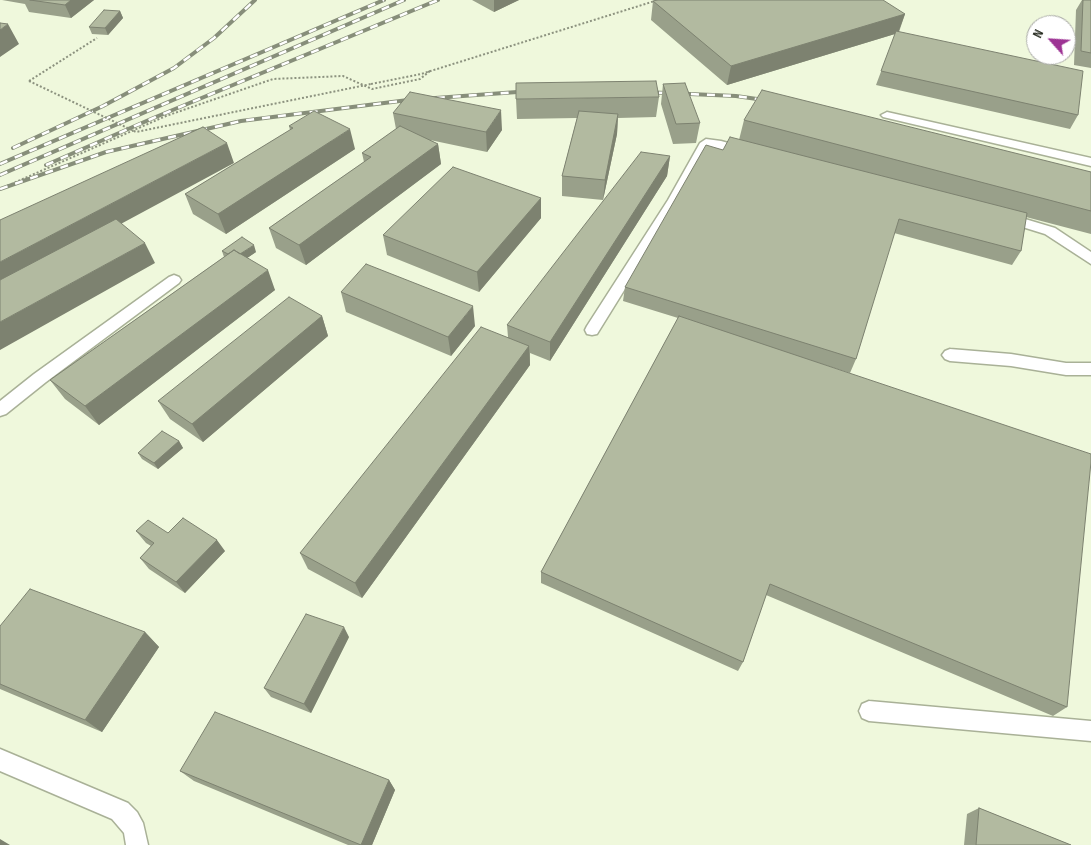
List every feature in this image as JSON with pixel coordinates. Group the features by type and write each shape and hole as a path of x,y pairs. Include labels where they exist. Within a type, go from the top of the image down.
{"lane":[{"path":"887,115 1091,162"},
{"path":"592,330 674,200 706,143 754,154"},
{"path":"990,214 1028,223 1050,231 1091,259"},
{"path":"0,410 40,378 174,280"},
{"path":"950,355 1011,360 1066,369 1091,369"},
{"path":"870,711 1091,731"},
{"path":"0,760 120,811 129,820 135,831 137,845"}],"path":[{"path":"97,38 29,81 136,132 430,72 658,0"},
{"path":"0,189 166,116 273,79 342,76 372,89 420,79 430,72"}],"building":[{"path":"30,0 71,0 65,5"},
{"path":"883,0 905,14 731,66 653,1"},
{"path":"1083,0 1091,0 1091,53 1081,51"},
{"path":"104,10 120,11 105,28 89,27"},
{"path":"0,23 8,24 0,30"},
{"path":"896,31 1026,59 1026,65 1055,65 1083,71 1078,115 881,71"},
{"path":"656,81 659,97 516,99 516,83"},
{"path":"685,83 700,123 676,124 663,84"},
{"path":"762,90 1091,172 1091,211 744,120"},
{"path":"410,92 501,110 486,132 393,113"},
{"path":"314,111 350,129 218,214 185,194 293,128 289,126"},
{"path":"579,111 618,114 605,180 562,176"},
{"path":"400,126 438,144 299,245 269,228 371,157 362,153"},
{"path":"203,127 227,143 0,262 0,220"},
{"path":"730,137 1027,213 1021,251 899,219 856,359 625,287 706,145 723,150"},
{"path":"641,152 670,156 550,342 507,325"},
{"path":"453,167 541,198 477,272 383,235"},
{"path":"116,219 145,243 0,322 0,280"},
{"path":"242,237 254,245 240,254 234,250 228,254 222,251"},
{"path":"234,250 268,270 85,406 50,380"},
{"path":"366,264 473,306 448,337 341,292"},
{"path":"289,297 322,316 192,424 158,401"},
{"path":"679,316 1091,454 1067,707 770,584 743,662 541,572"},
{"path":"481,327 529,346 355,583 300,553"},
{"path":"162,431 179,441 154,463 138,453"},
{"path":"183,518 217,540 176,582 140,558 154,543 136,531 148,520 168,533"},
{"path":"30,589 145,632 85,720 0,684 0,626"},
{"path":"306,614 344,627 304,704 264,688"},
{"path":"215,712 389,780 361,845 180,771"},
{"path":"979,808 1071,845 976,845"}],"railway":[{"path":"13,148 103,106 174,68 214,38 255,0"},
{"path":"0,164 384,0"},
{"path":"0,175 404,0"},
{"path":"46,165 151,119 438,0"},
{"path":"0,189 106,152 241,121 408,100 531,91"},
{"path":"643,92 736,96 771,101"}]}
